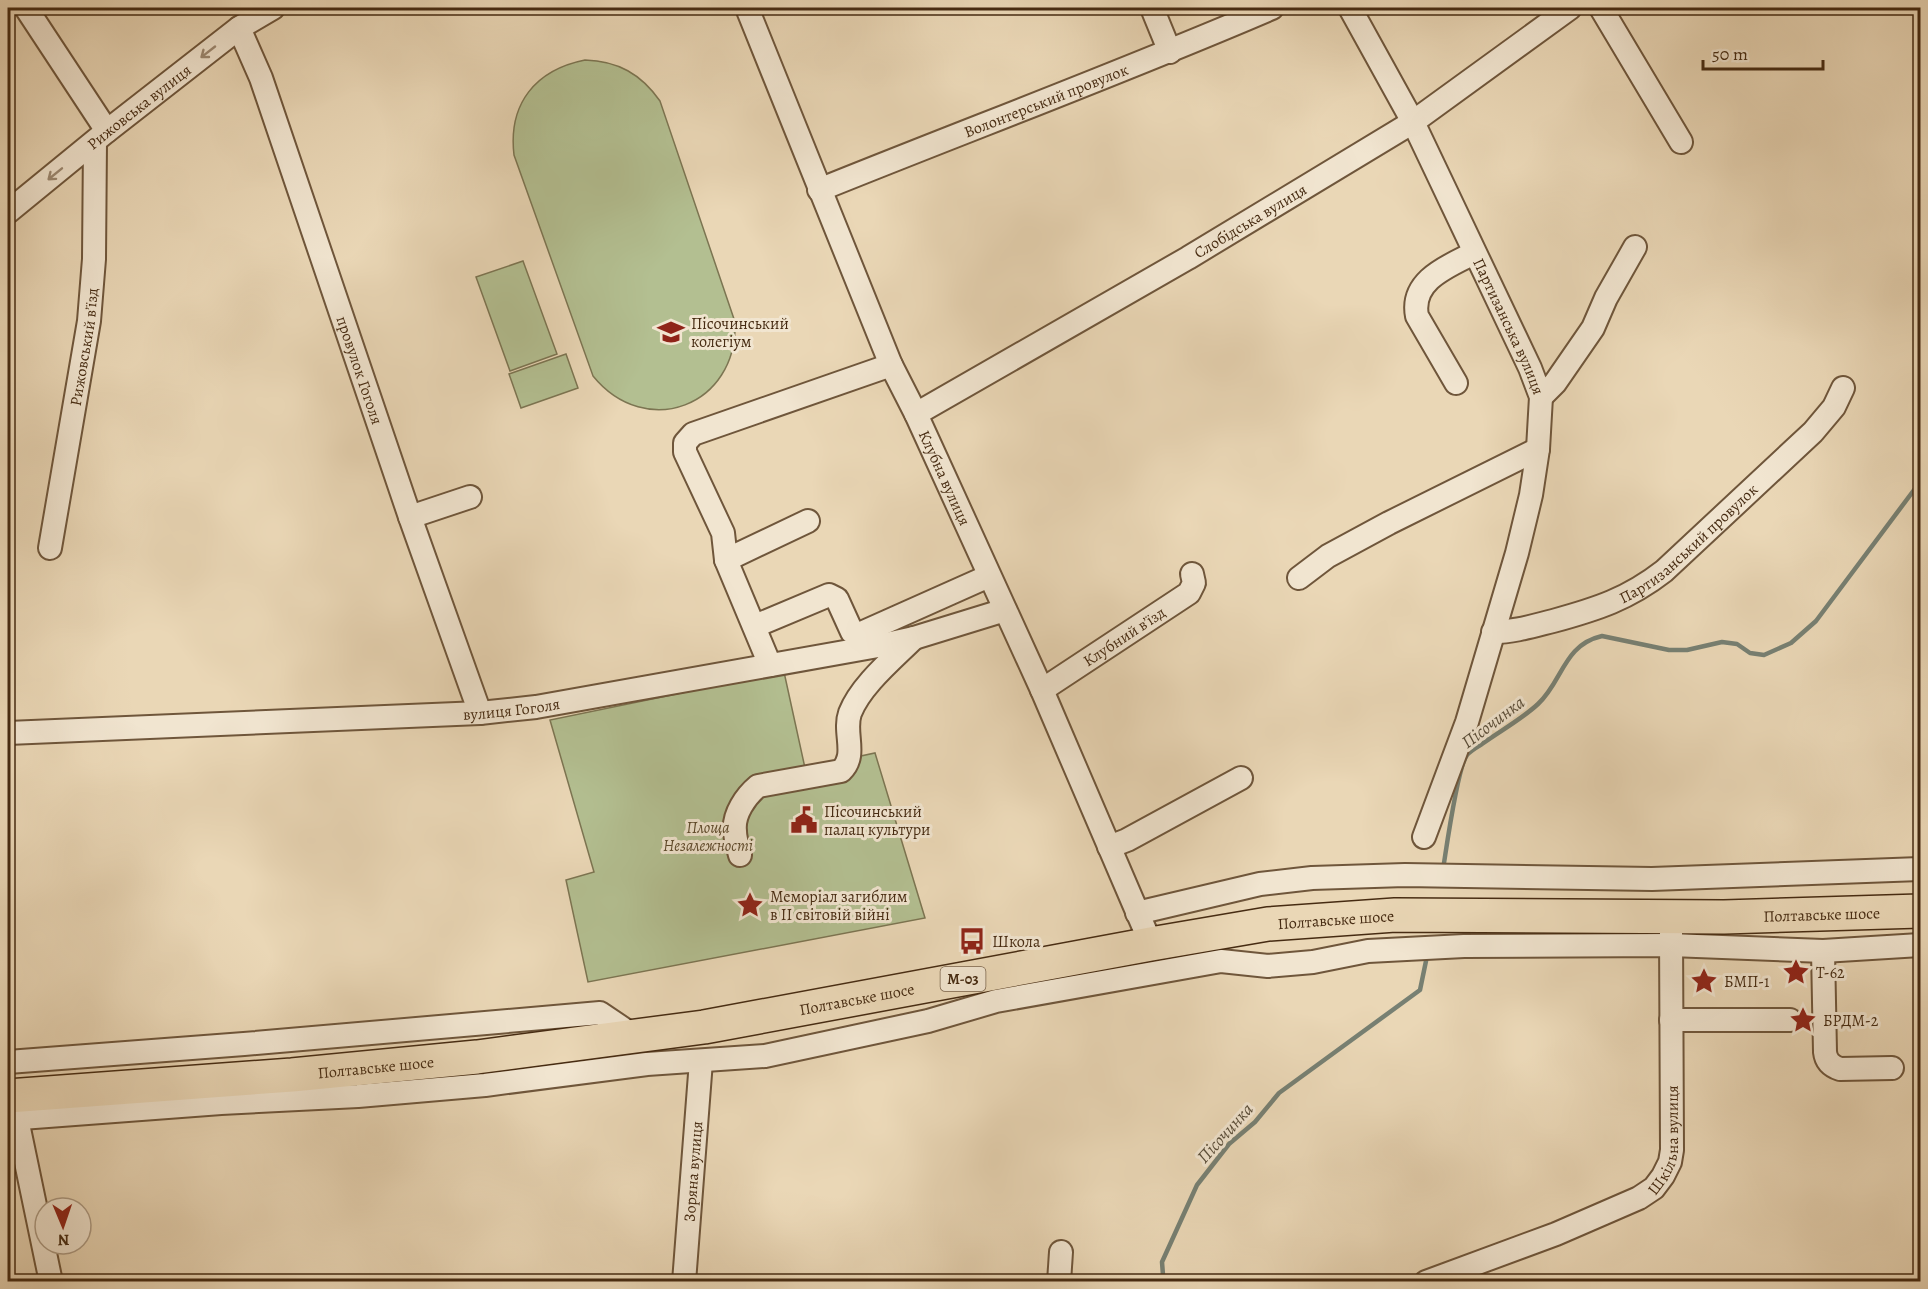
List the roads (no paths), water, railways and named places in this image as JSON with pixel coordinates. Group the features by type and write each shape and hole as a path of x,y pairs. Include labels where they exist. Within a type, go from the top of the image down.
{"highway":[{"name":"Полтавське шосе","path":"11,1111 292,1075 477,1057 704,1027 1268,924 1395,915 1671,931 1724,917 1920,911"}],"street":[{"path":"26,8 101,137"},
{"name":"Рижовська вулиця","path":"8,212 239,28 273,8"},
{"name":"Клубна вулиця","path":"747,8 891,365 916,414 1042,690 1151,944"},
{"path":"1152,8 1170,52"},
{"name":"Волонтерський провулок","path":"819,190 1170,52 1272,8"},
{"name":"Партизанська вулиця","path":"1350,8 1413,123 1530,368 1541,397 1538,449 1531,495 1517,553 1467,722 1424,837"},
{"name":"Слобідська вулиця","path":"916,414 1188,258 1413,123 1570,8"},
{"path":"1601,8 1681,142"},
{"name":"провулок Гоголя","path":"239,28 261,78 410,517 480,713"},
{"name":"Рижовський в’їзд","path":"50,548 89,321 101,137"},
{"path":"1541,397 1555,383 1593,328 1606,298 1635,247"},
{"path":"1456,383 1417,316 1415,308 1428,279 1474,253"},
{"path":"770,665 726,560 726,542 723,533 685,452 687,439 693,434 891,365"},
{"name":"Партизанський провулок","path":"1493,632 1520,630 1594,610 1643,587 1664,571 1813,432 1834,407 1844,388"},
{"path":"1299,578 1328,556 1389,523 1538,449"},
{"path":"410,517 470,498"},
{"path":"726,560 808,521"},
{"name":"Клубний в’їзд","path":"1042,690 1189,593 1194,583 1192,574"},
{"path":"755,626 829,595 837,599 850,630 859,634 989,576"},
{"name":"вулиця Гоголя","path":"8,733 480,713 536,707 914,638 1005,610"},
{"path":"740,855 734,829 742,803 749,794 758,786 841,771 849,762 848,723 851,712 873,680 914,638"},
{"path":"1109,847 1127,840 1241,778"},
{"path":"1137,913 1260,884 1312,878 1405,875 1652,879 1920,869"},
{"path":"51,1281 11,1111 381,1094 647,1064 765,1056 928,1021 996,1001 1221,960 1268,966 1313,962 1368,951 1671,931 1823,951 1920,945"},
{"name":"Шкільна вулиця","path":"1426,1281 1556,1234 1639,1198 1654,1188 1663,1176 1670,1162 1672,1149 1671,931"},
{"path":"1823,951 1827,1060 1832,1066 1840,1069 1892,1068"},
{"path":"8,1062 600,1013 634,1036"},
{"path":"1671,1020 1790,1020"},
{"name":"Зоряна вулиця","path":"684,1281 701,1061"},
{"path":"1059,1281 1061,1252"}],"waterway":[{"name":"Пісочинка","path":"1444,863 1457,789 1467,755 1538,704 1553,685 1571,655 1579,647 1602,636 1669,650 1687,650 1722,642 1737,644 1750,653 1764,655 1791,643 1816,621 1920,482"},
{"name":"Пісочинка","path":"1159,1282 1163,1275 1162,1262 1197,1185 1229,1144 1255,1122 1279,1093 1420,990 1426,961"}],"place":[{"name":"Пісочинський колегіум","path":"671,332"},
{"name":"Пісочинський палац культури","path":"804,820"},
{"name":"Меморіал загиблим в II світовій війні","path":"750,905"},
{"name":"Школа","path":"972,941"},
{"name":"Т-62","path":"1796,972"},
{"name":"БМП-1","path":"1704,981"},
{"name":"БРДМ-2","path":"1803,1020"}],"park label":[{"name":"Площа Незалежності","path":"708,836"}]}
